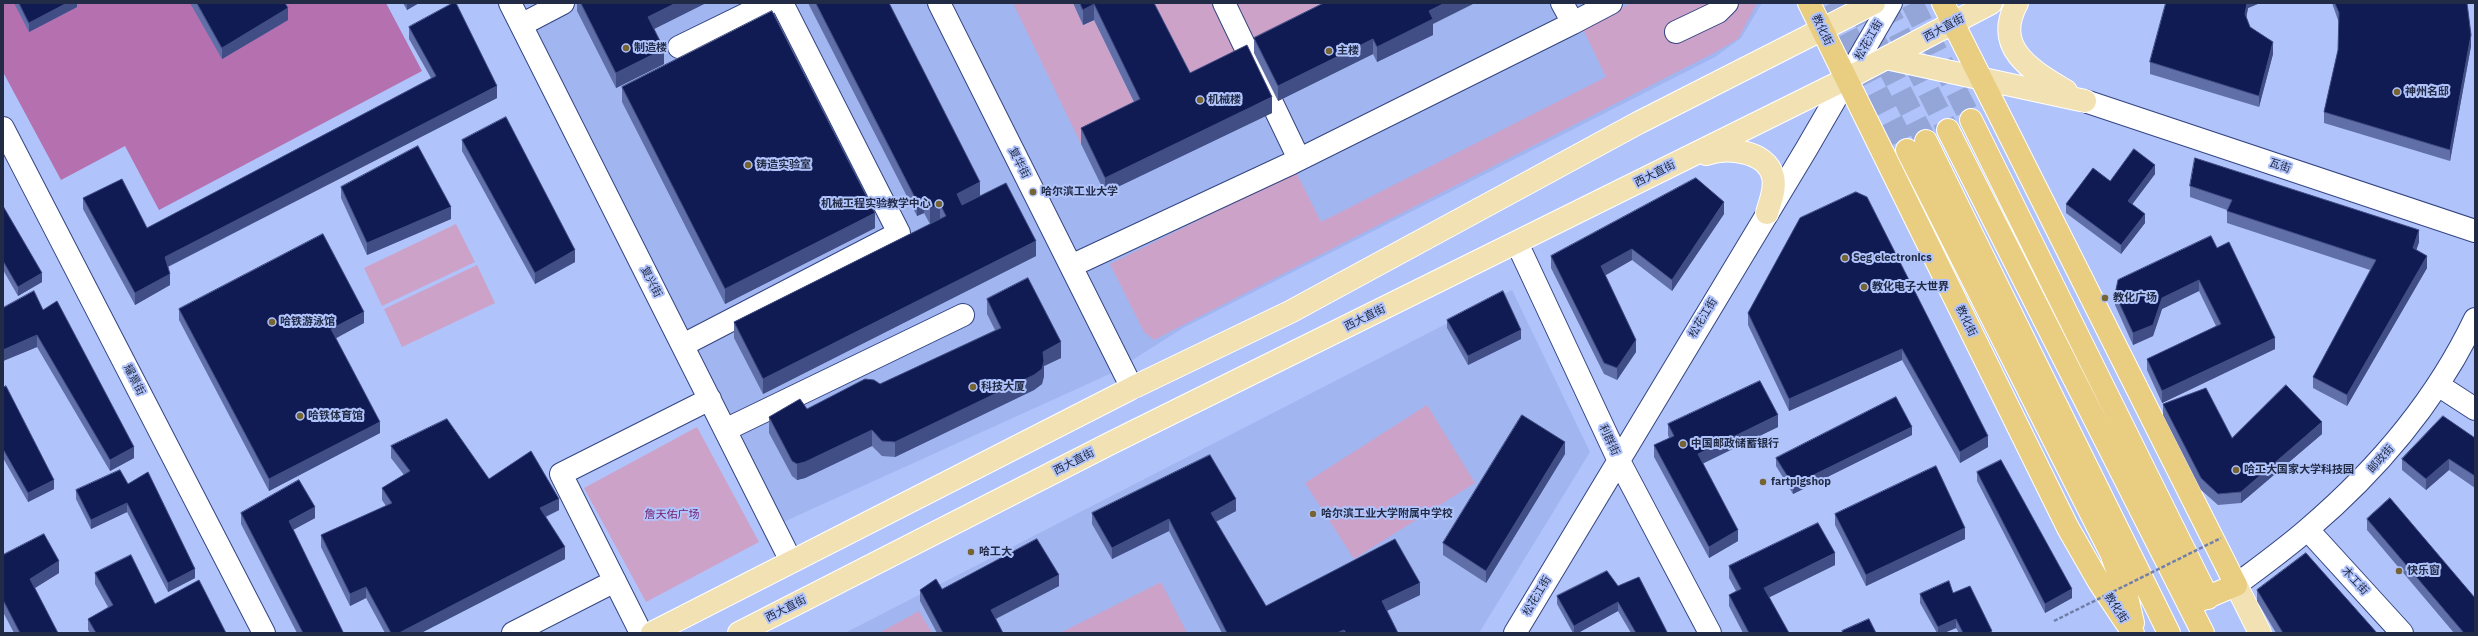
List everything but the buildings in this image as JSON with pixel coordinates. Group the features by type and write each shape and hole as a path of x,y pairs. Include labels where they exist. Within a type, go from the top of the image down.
{"highway":[{"name":"教化街","path":"1809,3 2068,528 2099,582 2134,633"},
{"path":"1942,3 1982,78 2236,585 2198,602"},
{"path":"1971,120 2198,602 2203,633"},
{"path":"1948,130 2198,602"},
{"name":"教化街","path":"2134,633 2127,597 2111,553 1917,146 2161,630"}],"main road":[{"path":"652,633 1132,388 1290,312 1638,123 1874,3"},
{"name":"西大直街","path":"748,631 1111,443 1846,79 1991,3"},
{"path":"2017,3 2011,18 2009,30 2015,51 2021,61 2044,78 2085,101"},
{"path":"1886,58 2085,101"},
{"path":"1669,166 1715,151 1737,150 1750,155 1770,168 1773,178 1772,194 1767,214"},
{"path":"2236,585 2260,633"}],"street":[{"name":"复兴街","path":"510,3 791,561"},
{"path":"521,25 563,3"},
{"path":"679,47 769,3"},
{"path":"683,345 899,233 782,3"},
{"name":"复华街","path":"939,3 1132,388"},
{"path":"1224,3 1299,159"},
{"path":"1562,3 1573,23"},
{"path":"1070,266 1299,159 1611,3"},
{"path":"1676,32 1718,12 1727,3"},
{"name":"松花江街","path":"1515,633 1618,459 1767,214 1891,3"},
{"name":"瓦街","path":"2085,101 2475,231"},
{"name":"耀景街","path":"4,132 264,633"},
{"name":"利群街","path":"1517,243 1618,459 1710,633"},
{"path":"726,430 963,315"},
{"name":"邮政街","path":"2236,585 2308,530 2363,479 2383,456 2438,385 2475,319"},
{"path":"2438,385 2475,409"},
{"path":"641,633 561,474 710,399"},
{"name":"木工街","path":"2308,530 2402,633"},
{"path":"513,633 615,581"}],"path":[{"path":"2054,621 2221,538"}],"shaded area":[{"path":"3,3 386,3 422,71 159,210 125,146 61,180 3,72"},
{"name":"哈尔滨工业大学","path":"522,3 1762,3 1741,38 1715,57 1183,328 1112,373 779,524"},
{"name":"哈尔滨工业大学附属中学校","path":"1512,290 1590,452 1479,633 845,633"}],"green space":[{"path":"1013,3 1073,3 1083,25 1094,20 1140,115 1081,144"},
{"path":"1146,3 1218,3 1247,60 1190,88"},
{"path":"1229,3 1355,3 1254,53"},
{"path":"1631,3 1757,3 1738,39 1712,54 1154,340 1144,332 1110,264 1296,172 1321,222 1606,77 1583,29"},
{"path":"456,224 475,262 382,306 364,268"},
{"path":"477,265 495,303 402,347 384,309"},
{"path":"1427,405 1475,483 1354,559 1305,483"},
{"name":"詹天佑广场","path":"697,427 759,542 646,602 584,488"},
{"path":"1161,582 1187,633 1060,633"},
{"path":"919,611 932,633 879,633"}],"tunnel":[{"path":"1832,3 1907,150"},
{"path":"1856,3 1926,141"},
{"path":"1884,3 1948,130"},
{"path":"1912,3 1971,120"}],"place":[{"name":"制造楼","path":"626,48"},
{"name":"主楼","path":"1329,51"},
{"name":"神州名邸","path":"2397,92"},
{"name":"机械楼","path":"1200,100"},
{"name":"铸造实验室","path":"748,165"},
{"name":"哈尔滨工业大学","path":"1033,192"},
{"name":"机械工程实验教学中心","path":"939,204"},
{"name":"Seg electronics","path":"1845,258"},
{"name":"教化电子大世界","path":"1864,287"},
{"name":"教化广场","path":"2105,298"},
{"name":"哈铁游泳馆","path":"272,322"},
{"name":"科技大厦","path":"973,387"},
{"name":"哈铁体育馆","path":"300,416"},
{"name":"中国邮政储蓄银行","path":"1683,444"},
{"name":"哈工大国家大学科技园","path":"2236,470"},
{"name":"fartpigshop","path":"1763,482"},
{"name":"哈尔滨工业大学附属中学校","path":"1313,514"},
{"name":"哈工大","path":"971,552"},
{"name":"快乐窗","path":"2399,571"}]}
